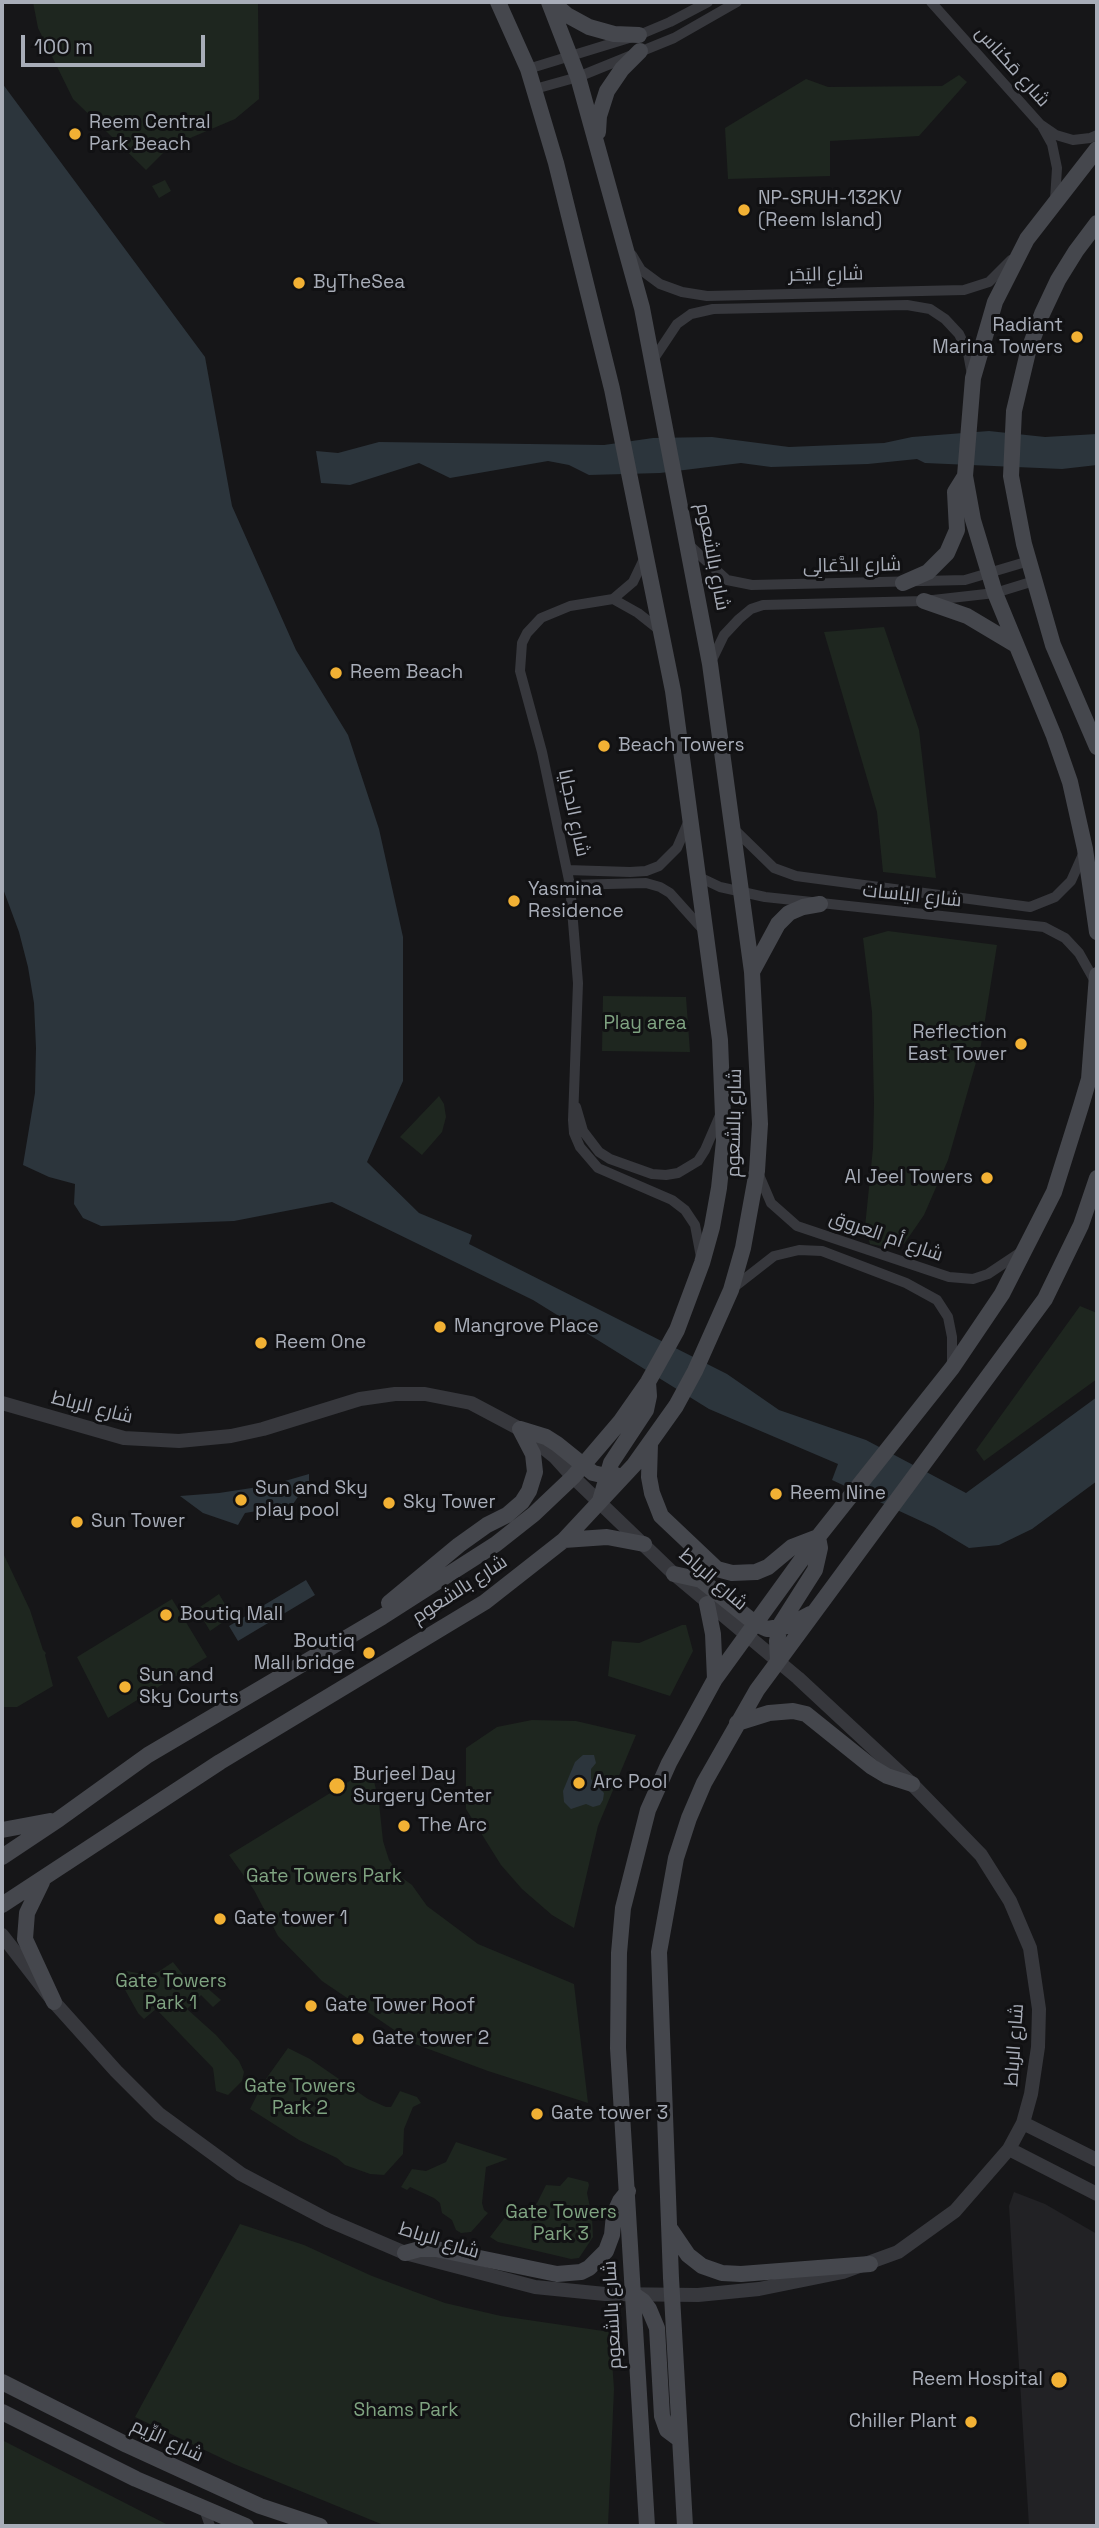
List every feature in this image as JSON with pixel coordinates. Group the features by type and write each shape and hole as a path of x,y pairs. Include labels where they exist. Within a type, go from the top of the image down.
{"main road":[{"name":"شارع بالشعوم","path":"2,1857 148,1755 382,1617 496,1544 534,1514 578,1472 620,1422 648,1382 677,1330 702,1263 719,1188 724,1141 720,1041 673,691 612,390 556,163 528,69 498,2"},
{"name":"شارع بالشعوم","path":"2,1905 44,1880 219,1762 485,1602 564,1540 634,1465 676,1406 695,1371 731,1290 746,1235 757,1171 760,1124 752,972 734,829 710,664 653,360 626,243 597,142 578,77 550,2"},
{"path":"550,2 589,27 614,34 639,35"},
{"path":"597,142 599,116 607,91 622,69 640,51"},
{"path":"1097,149 1027,239 995,302 973,378 965,476 973,520 995,593 1066,770 1085,849 1097,932"},
{"path":"1097,223 1076,251 1042,314 1019,384 1014,411 1011,476 1029,561 1053,645 1097,747"},
{"path":"903,583 928,572 947,553 957,530 955,492 965,476"},
{"path":"924,600 967,616 1014,644"},
{"path":"752,972 778,923 789,913 820,904"},
{"name":"شارع بالشعوم","path":"647,2526 618,2048 619,1953 623,1908 648,1810 680,1742 715,1679 818,1537 917,1415 1002,1294 1054,1192 1089,1079 1097,975"},
{"path":"685,2526 668,2220 659,1952 676,1858 704,1783 737,1723 778,1661 1045,1299 1081,1225 1097,1178"},
{"path":"600,1503 606,1476 616,1454 646,1410 648,1382"},
{"path":"520,1429 546,1437 557,1444 578,1472 606,1476 625,1472 634,1465"},
{"path":"382,1617 387,1605 399,1594 459,1545 487,1525 507,1515 522,1502 530,1491 535,1472 533,1454 520,1429"},
{"path":"650,1443 649,1477 661,1516 717,1569 732,1573 755,1572 768,1567 792,1547 818,1537 820,1548 815,1570 779,1628 778,1661"},
{"path":"564,1540 607,1537 644,1544"},
{"path":"674,1573 701,1580 752,1629 787,1626 815,1611"},
{"path":"708,1604 713,1634 715,1679"},
{"path":"737,1723 769,1713 793,1711 806,1714 872,1768 912,1784"},
{"path":"2,1830 60,1819"},
{"path":"44,1880 27,1913 24,1939 54,2003"},
{"path":"405,2253 436,2249 557,2274 582,2272 606,2251 612,2235 614,2214 628,2191"},
{"path":"668,2220 676,2239 688,2255 702,2266 722,2273 741,2274 870,2264"},
{"path":"633,2294 643,2301 654,2318 660,2345 662,2416 667,2430 679,2439"},
{"name":"شارع الرِّيم","path":"2,2382 127,2445 260,2506 320,2526"},
{"path":"2,2412 114,2468 246,2526"}],"street":[{"path":"528,69 639,35 708,2"},
{"path":"535,89 578,77 674,38 737,2"},
{"name":"شارع مَكناس","path":"931,2 1040,124 1052,144 1057,168 1055,201"},
{"name":"شارع مَكناس","path":"1040,124 1056,135 1073,140 1097,135"},
{"name":"شارع اليَحَر","path":"626,243 641,270 660,284 682,292 707,296 964,290 989,282 1005,268 1027,239"},
{"name":"شارع اليَحَر","path":"653,360 677,324 691,314 713,309 907,305 930,309 946,319 959,334 968,353 973,378"},
{"name":"شارع الدَّعَالِى","path":"688,544 722,576 739,584 965,580 1029,561"},
{"path":"646,554 633,582 613,599 638,613 662,632"},
{"name":"شارع الدَّعَالِى","path":"710,664 724,635 739,619 763,605 924,600 995,593 1034,581"},
{"name":"شارع الدجايا","path":"613,599 570,606 541,618 527,633 520,657 520,671 542,752 570,886 578,983 574,1133 587,1158 597,1168 672,1200 685,1210 695,1225 702,1263"},
{"path":"567,870 630,872 646,871 659,866 677,848 691,815"},
{"name":"شارع الياسات","path":"734,829 774,868 796,876 1030,907 1055,897 1071,881 1085,849"},
{"name":"شارع الياسات","path":"699,877 742,893 820,904 1044,927 1059,933 1079,953 1097,985"},
{"path":"570,886 646,883 660,887 670,893 706,933"},
{"name":"شارع الدجايا","path":"575,1101 583,1131 599,1153 652,1174 666,1175 678,1173 698,1161 711,1138 723,1107"},
{"name":"شارع أم العروق","path":"757,1171 771,1203 797,1226 949,1277 973,1279 988,1274 1026,1249"},
{"path":"799,1251 796,1241 802,1228"},
{"name":"شارع أم العروق","path":"731,1290 774,1256 799,1251 822,1251 906,1283 937,1300 948,1317 952,1337 952,1368"},
{"name":"شارع الرباط","path":"2,1403 124,1438 179,1441 232,1436 263,1429 360,1399 395,1394 425,1394 471,1403 520,1429"},
{"name":"شارع الرباط","path":"2,1935 54,2003 159,2114 221,2160 293,2203 405,2253 535,2287 605,2294 698,2295 779,2287 870,2264 898,2252 955,2211 1009,2149 1023,2123 1031,2094 1040,2009 1030,1948 1010,1901 981,1855 912,1784 778,1661 752,1629 708,1604 674,1573 600,1503 578,1472"},
{"path":"1023,2123 1097,2160"},
{"path":"1009,2149 1097,2194"},
{"path":"204,2509 210,2526"}],"shaded area":[{"path":"2,83 205,357 232,506 296,650 348,735 379,829 403,937 403,1081 367,1162 419,1213 472,1235 469,1244 727,1374 779,1410 866,1440 966,1493 1097,1397 1097,1481 1032,1529 999,1545 969,1548 934,1527 832,1480 838,1464 709,1409 533,1300 332,1202 234,1221 101,1226 83,1218 74,1204 75,1184 49,1177 23,1165 35,1093 34,1003 19,932 2,886"},
{"path":"989,431 1045,437 1097,434 1097,465 1062,469 925,463 917,459 868,464 771,467 741,463 660,473 589,475 569,465 548,461 450,478 419,463 350,485 321,483 316,451 338,453 379,442 604,445 653,438 712,437 789,447 884,443 912,437"},
{"name":"Sun and Sky play pool","path":"309,1474 309,1481 293,1504 281,1515 263,1510 245,1513 238,1525 203,1513 180,1496 271,1485"},
{"path":"306,1580 315,1595 238,1641 229,1626"},
{"name":"Arc Pool","path":"583,1755 594,1755 596,1763 591,1769 591,1779 604,1793 603,1800 600,1805 593,1807 586,1804 571,1809 564,1802 563,1791 575,1762"},
{"name":"Reem Hospital","path":"1014,2192 1045,2204 1097,2234 1097,2526 1029,2526 1009,2206"}],"green space":[{"path":"33,2 258,4 259,99 235,119 169,147 146,170 73,99 38,28"},
{"path":"959,75 967,82 919,136 830,141 830,176 728,179 725,128 806,79 828,87 942,86"},
{"path":"165,180 171,191 159,198 152,186"},
{"path":"884,627 919,730 936,878 883,872 877,812 824,632"},
{"path":"888,931 997,945 981,1045 948,1160 924,1215 904,1244 893,1248 870,1244 865,1227 873,1148 874,1103 872,1012 863,938"},
{"name":"Play area","path":"603,996 686,997 690,1052 602,1051"},
{"path":"439,1096 444,1104 446,1117 442,1132 422,1155 400,1137"},
{"path":"1080,1306 1097,1313 1097,1379 984,1461 976,1450"},
{"path":"2,1468 3,1553 30,1610 46,1653 53,1686 17,1707 2,1707"},
{"path":"219,1594 232,1616 210,1631 197,1609"},
{"name":"Sun and Sky Courts","path":"172,1599 207,1657 108,1718 77,1657"},
{"path":"686,1625 693,1651 670,1696 608,1676 612,1641 639,1643"},
{"path":"532,1720 576,1721 636,1735 598,1826 574,1928 552,1915 522,1889 501,1865 466,1809 466,1748 497,1727"},
{"name":"Gate Towers Park","path":"371,1768 379,1803 383,1841 389,1860 427,1906 478,1944 574,1984 588,2103 415,2044 322,1981 278,1936 254,1890 229,1855"},
{"name":"Gate Towers Park 1","path":"173,1962 184,1976 195,1984 205,1986 221,2000 213,2007 201,1995 187,2009 216,2035 239,2061 244,2072 242,2081 228,2095 216,2091 213,2068 156,2009 144,2019 138,2013 119,1979 127,1971 148,1975"},
{"name":"Gate Towers Park 2","path":"288,2048 310,2059 368,2099 386,2107 391,2107 400,2091 417,2097 421,2103 413,2107 404,2129 403,2154 384,2175 370,2174 345,2165 250,2109 263,2083"},
{"name":"Gate Towers Park 3","path":"456,2142 508,2159 486,2167 482,2203 488,2213 471,2232 461,2233 456,2230 452,2220 442,2213 440,2203 434,2198 410,2187 407,2190 401,2187 412,2169 426,2171 446,2162"},
{"name":"Gate Towers Park 3","path":"568,2177 588,2182 589,2185 587,2193 593,2237 579,2258 571,2259 498,2242 490,2237 509,2212 522,2214 530,2211 546,2185 560,2186"},
{"name":"Shams Park","path":"240,2224 304,2245 372,2276 445,2303 501,2316 610,2332 614,2389 608,2526 386,2526 234,2464 135,2417"},
{"path":"2,2440 170,2526 2,2526"}],"place":[{"name":"Reem Central Park Beach","path":"75,134"},
{"name":"NP-SRUH-132KV (Reem Island)","path":"744,210"},
{"name":"ByTheSea","path":"299,283"},
{"name":"Radiant Marina Towers","path":"1077,337"},
{"name":"Reem Beach","path":"336,673"},
{"name":"Beach Towers","path":"604,746"},
{"name":"Yasmina Residence","path":"514,901"},
{"name":"Reflection East Tower","path":"1021,1044"},
{"name":"Al Jeel Towers","path":"987,1178"},
{"name":"Mangrove Place","path":"440,1327"},
{"name":"Reem One","path":"261,1343"},
{"name":"Reem Nine","path":"776,1494"},
{"name":"Sun and Sky play pool","path":"241,1500"},
{"name":"Sky Tower","path":"389,1503"},
{"name":"Sun Tower","path":"77,1522"},
{"name":"Boutiq Mall","path":"166,1615"},
{"name":"Boutiq Mall bridge","path":"369,1653"},
{"name":"Sun and Sky Courts","path":"125,1687"},
{"name":"Arc Pool","path":"579,1783"},
{"name":"Burjeel Day Surgery Center","path":"337,1786"},
{"name":"The Arc","path":"404,1826"},
{"name":"Gate tower 1","path":"220,1919"},
{"name":"Gate Tower Roof","path":"311,2006"},
{"name":"Gate tower 2","path":"358,2039"},
{"name":"Gate tower 3","path":"537,2114"},
{"name":"Reem Hospital","path":"1059,2380"},
{"name":"Chiller Plant","path":"971,2422"}]}
